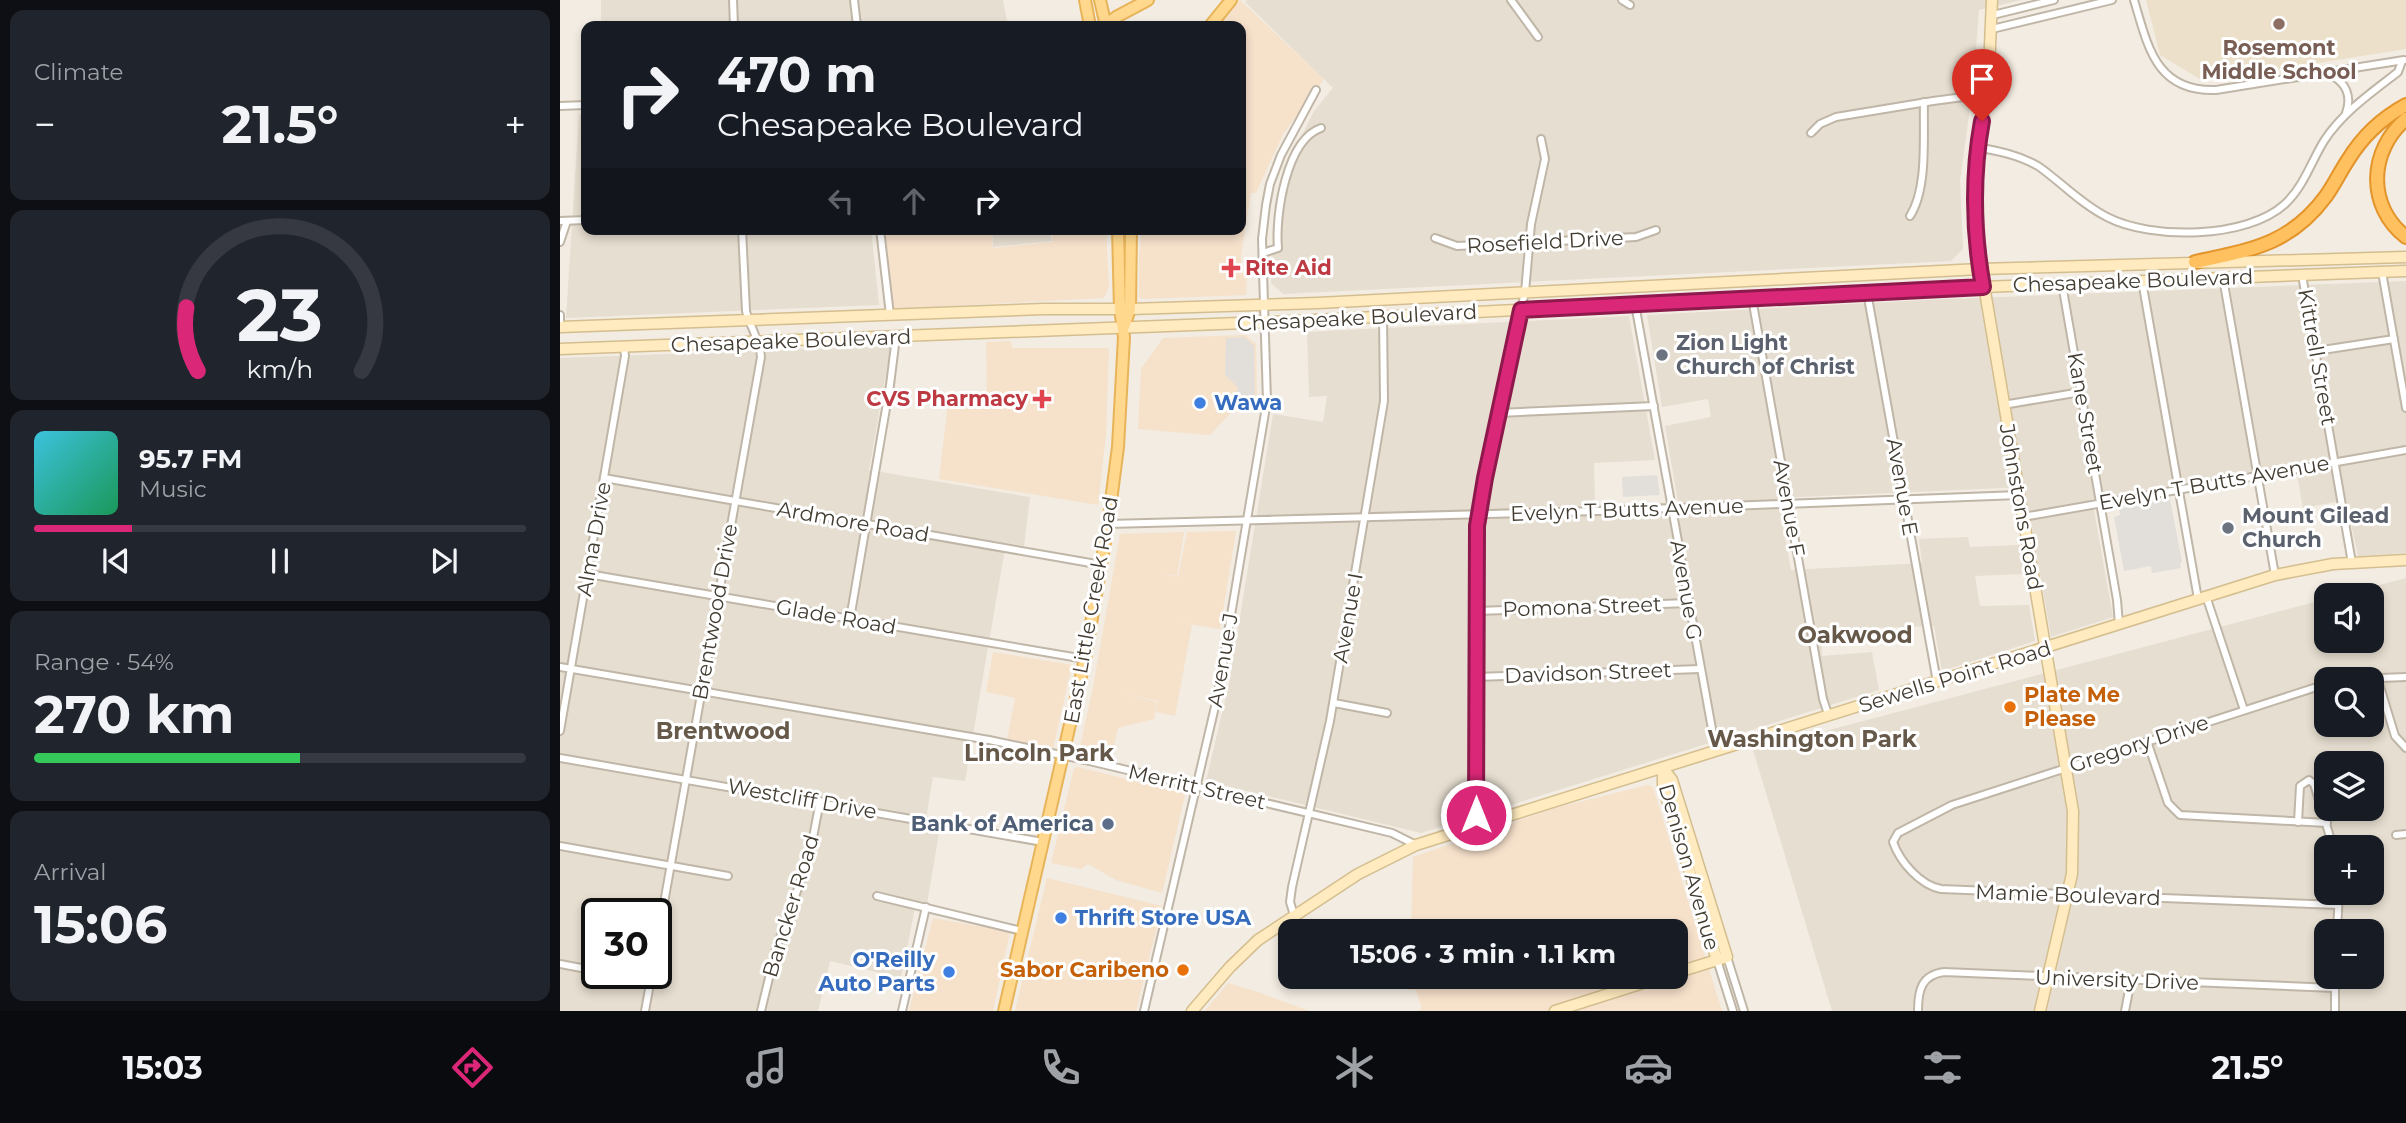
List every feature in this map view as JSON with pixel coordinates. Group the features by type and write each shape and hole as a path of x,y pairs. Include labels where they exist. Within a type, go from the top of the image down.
{"highway":[{"path":"2195,262 2248,251 2291,230 2327,195 2349,158 2370,131 2406,105"},
{"path":"2406,119 2383,146 2376,178 2385,211 2406,237"}],"main road":[{"path":"1084,0 1089,21"},
{"path":"1100,0 1104,21"},
{"path":"1113,21 1148,0"},
{"path":"1214,21 1231,0"},
{"name":"Johnstons Road","path":"1992,0 1986,94 1977,147 1974,187 1980,269 2066,767 2074,836 2068,895 2040,1011"},
{"name":"East Little Creek Road","path":"1119,235 1125,309"},
{"name":"East Little Creek Road","path":"1004,1011 1064,756 1102,565 1119,439 1125,309 1132,235"},
{"name":"Chesapeake Boulevard","path":"560,327 1044,309 1264,305 1980,269 2406,257"},
{"name":"Chesapeake Boulevard","path":"560,349 1265,322 1867,292 2406,271"},
{"name":"Sewells Point Road","path":"1192,1011 1245,951 1294,915 1369,868 1416,845 2275,575 2311,567 2406,560"},
{"name":"Denison Avenue","path":"1663,768 1663,786 1722,959"},
{"path":"1688,970 1722,959"},
{"path":"1555,1011 1624,989"}],"street":[{"path":"733,0 734,21"},
{"path":"854,0 856,21"},
{"path":"1511,0 1538,37"},
{"path":"1622,0 1630,5"},
{"path":"1993,15 2054,0"},
{"path":"1992,29 2112,0"},
{"path":"2134,0 2152,57 2167,75 2192,89 2216,90 2404,60"},
{"path":"1977,147 2026,160 2095,210 2121,223 2154,230 2207,230 2256,222 2286,203 2302,183 2324,142 2346,115 2398,72 2404,60"},
{"path":"2326,73 2338,79 2347,89 2349,102 2346,115"},
{"name":"Avenue J","path":"1144,1011 1217,698 1267,401 1264,217 1274,172 1288,139 1316,90"},
{"path":"1811,133 1820,124 1836,117 1986,94"},
{"path":"1910,216 1920,190 1924,102"},
{"path":"560,106 581,105"},
{"path":"1263,253 1278,248 1277,222 1287,178 1302,141 1313,130 1321,128"},
{"path":"1476,826 1478,515 1525,292 1528,243 1545,159 1541,139"},
{"path":"560,242 564,221"},
{"name":"Rosefield Drive","path":"1435,238 1457,246 1636,237 1656,230"},
{"path":"742,235 748,320"},
{"path":"881,235 890,315"},
{"path":"2382,272 2406,408"},
{"name":"Kittrell Street","path":"2302,275 2352,563"},
{"path":"2223,278 2275,575"},
{"path":"2142,281 2178,489 2202,598 2244,710"},
{"name":"Kane Street","path":"2062,284 2119,624"},
{"name":"Avenue E","path":"1867,292 1937,682"},
{"name":"Avenue F","path":"1752,298 1825,707 1832,715"},
{"name":"Avenue G","path":"1635,304 1716,751"},
{"path":"560,315 560,327"},
{"name":"Avenue I","path":"1294,915 1290,902 1334,703 1384,401 1383,317"},
{"name":"Brentwood Drive","path":"665,898 761,357 759,342 748,320"},
{"path":"850,619 896,337"},
{"path":"2316,351 2394,339"},
{"name":"Alma Drive","path":"560,731 625,356 624,347"},
{"path":"2003,405 2081,392"},
{"path":"1498,413 1654,406"},
{"name":"Evelyn T Butts Avenue","path":"2023,517 2406,450"},
{"name":"Ardmore Road","path":"604,478 1102,565"},
{"name":"Evelyn T Butts Avenue","path":"1108,524 1672,509 2019,495"},
{"name":"Glade Road","path":"588,574 1085,659"},
{"name":"Pomona Street","path":"1477,611 1688,603"},
{"name":"Merritt Street","path":"560,667 989,740 1392,833 1416,845"},
{"name":"Davidson Street","path":"1476,677 1700,669"},
{"path":"2384,677 2406,677"},
{"name":"Gregory Drive","path":"1952,805 2314,688"},
{"path":"2384,699 2396,736 2406,748"},
{"path":"1334,703 1387,713"},
{"path":"2147,741 2168,803 2180,815 2327,823"},
{"name":"Westcliff Drive","path":"560,758 820,801 1043,842"},
{"path":"2298,821 2300,786 2309,780 2314,784 2330,835"},
{"name":"Bancker Road","path":"761,1011 776,949 809,858 820,801"},
{"name":"Mamie Boulevard","path":"1952,805 1898,833 1894,838 1894,846 1923,882 1941,889 2314,904"},
{"path":"2396,835 2406,834"},
{"path":"560,846 728,876"},
{"path":"877,895 1022,931"},
{"path":"2337,919 2338,905"},
{"path":"902,1011 926,907"},
{"name":"Denison Avenue","path":"1722,959 1732,1011"},
{"name":"Denison Avenue","path":"1722,959 1744,1011"},
{"path":"560,964 581,968"},
{"name":"University Drive","path":"1918,1011 1922,985 1926,979 1937,973 2314,987"},
{"path":"2125,1011 2131,980"},
{"path":"645,1011 649,989"},
{"path":"2335,989 2335,1011"}],"shaded area":[{"path":"601,0 1003,0 1007,21 601,21"},
{"path":"1235,0 1240,0 1324,79 1283,134 1256,193 1251,193 1246,224 1246,21 1220,21"},
{"path":"2022,0 1979,10 1973,86 1960,181 1963,249 1951,261 1283,294 1271,283 1274,221 1286,168 1314,111 1333,88 1245,2"},
{"name":"Rosemont Middle School","path":"2146,0 2406,0 2406,49 2203,81 2160,55"},
{"path":"579,114 581,235 872,235 879,305 566,318"},
{"path":"885,235 992,235 993,248 1053,242 1052,235 1106,235 1109,287 1104,298 893,309"},
{"path":"992,235 1050,235 1052,241 993,247"},
{"path":"1141,235 1244,235 1241,255 1243,272 1247,277 1246,295 1142,299 1139,297"},
{"path":"2406,281 2406,553 2358,556 2346,500 2303,508 2295,464 2092,499 2113,617 2051,637 2025,487 1778,498 1791,570 1922,563 1919,539 1968,537 1970,547 2019,545 2024,574 1975,576 1980,606 2029,605 2035,641 1942,671 1934,626 1868,628 1869,639 1821,640 1822,656 1872,652 1879,690 1421,833 1206,781 1229,684 1273,414 1323,422 1327,396 1309,397 1307,332 1629,316 1655,460 1594,463 1595,505 1678,502 1665,426 1711,417 1708,399 1662,407 1647,315 1926,300"},
{"path":"1245,335 1256,344 1257,404 1239,404 1210,435 1138,429 1141,369 1163,338"},
{"path":"1244,337 1254,346 1255,402 1242,403 1238,387 1225,375 1226,338"},
{"path":"1011,341 1012,348 1109,348 1106,435 1098,505 939,479 948,404 987,404 986,342"},
{"path":"891,346 869,470 1030,497 1024,546 1006,543 965,781 933,777 924,830 939,833 927,904 916,903 901,978 830,961 818,1011 560,1011 560,358"},
{"path":"1657,475 1660,495 1623,497 1622,477"},
{"path":"2170,499 2181,568 2152,573 2151,566 2124,571 2114,517 2120,515 2119,509"},
{"path":"1236,531 1220,629 1176,622 1192,625 1175,716 1156,712 1158,701 1117,692 1157,702 1154,719 1118,728 1111,759 1079,751 1120,534 1184,532 1177,576 1157,574 1178,577 1187,532"},
{"path":"2406,578 2406,1011 1832,1011 1753,750 2314,602 2314,653 2384,653 2384,584"},
{"path":"993,652 1072,665 1053,749 1007,739 1015,698 986,692"},
{"path":"1074,768 1184,793 1162,893 1116,880 1088,864 1081,869 1051,863"},
{"path":"1648,785 1653,787 1722,1011 1417,1011 1422,1009 1416,990 1409,989 1688,989 1688,919 1411,919 1413,857 1555,808"},
{"path":"1047,878 1162,906 1136,1011 1015,1011"},
{"path":"933,918 1010,932 993,1011 909,1011"},
{"path":"1228,983 1258,992 1309,1011 1205,1011"}],"place":[{"name":"Rosemont Middle School","path":"2279,24"},
{"name":"Rite Aid","path":"1231,268"},
{"name":"Zion Light Church of Christ","path":"1662,355"},
{"name":"CVS Pharmacy","path":"1042,399"},
{"name":"Wawa","path":"1200,403"},
{"name":"Mount Gilead Church","path":"2228,528"},
{"name":"Plate Me Please","path":"2010,707"},
{"name":"Bank of America","path":"1108,824"},
{"name":"Thrift Store USA","path":"1061,918"},
{"name":"Sabor Caribeno","path":"1183,970"},
{"name":"O'Reilly Auto Parts","path":"949,972"}],"district":[{"name":"Oakwood","path":"1855,635"},
{"name":"Brentwood","path":"723,731"},
{"name":"Washington Park","path":"1812,739"},
{"name":"Lincoln Park","path":"1039,753"}],"route":[{"path":"1476,815 1477,526 1480,500 1521,310 1983,287 1977,244 1974,187 1982,121"}]}
